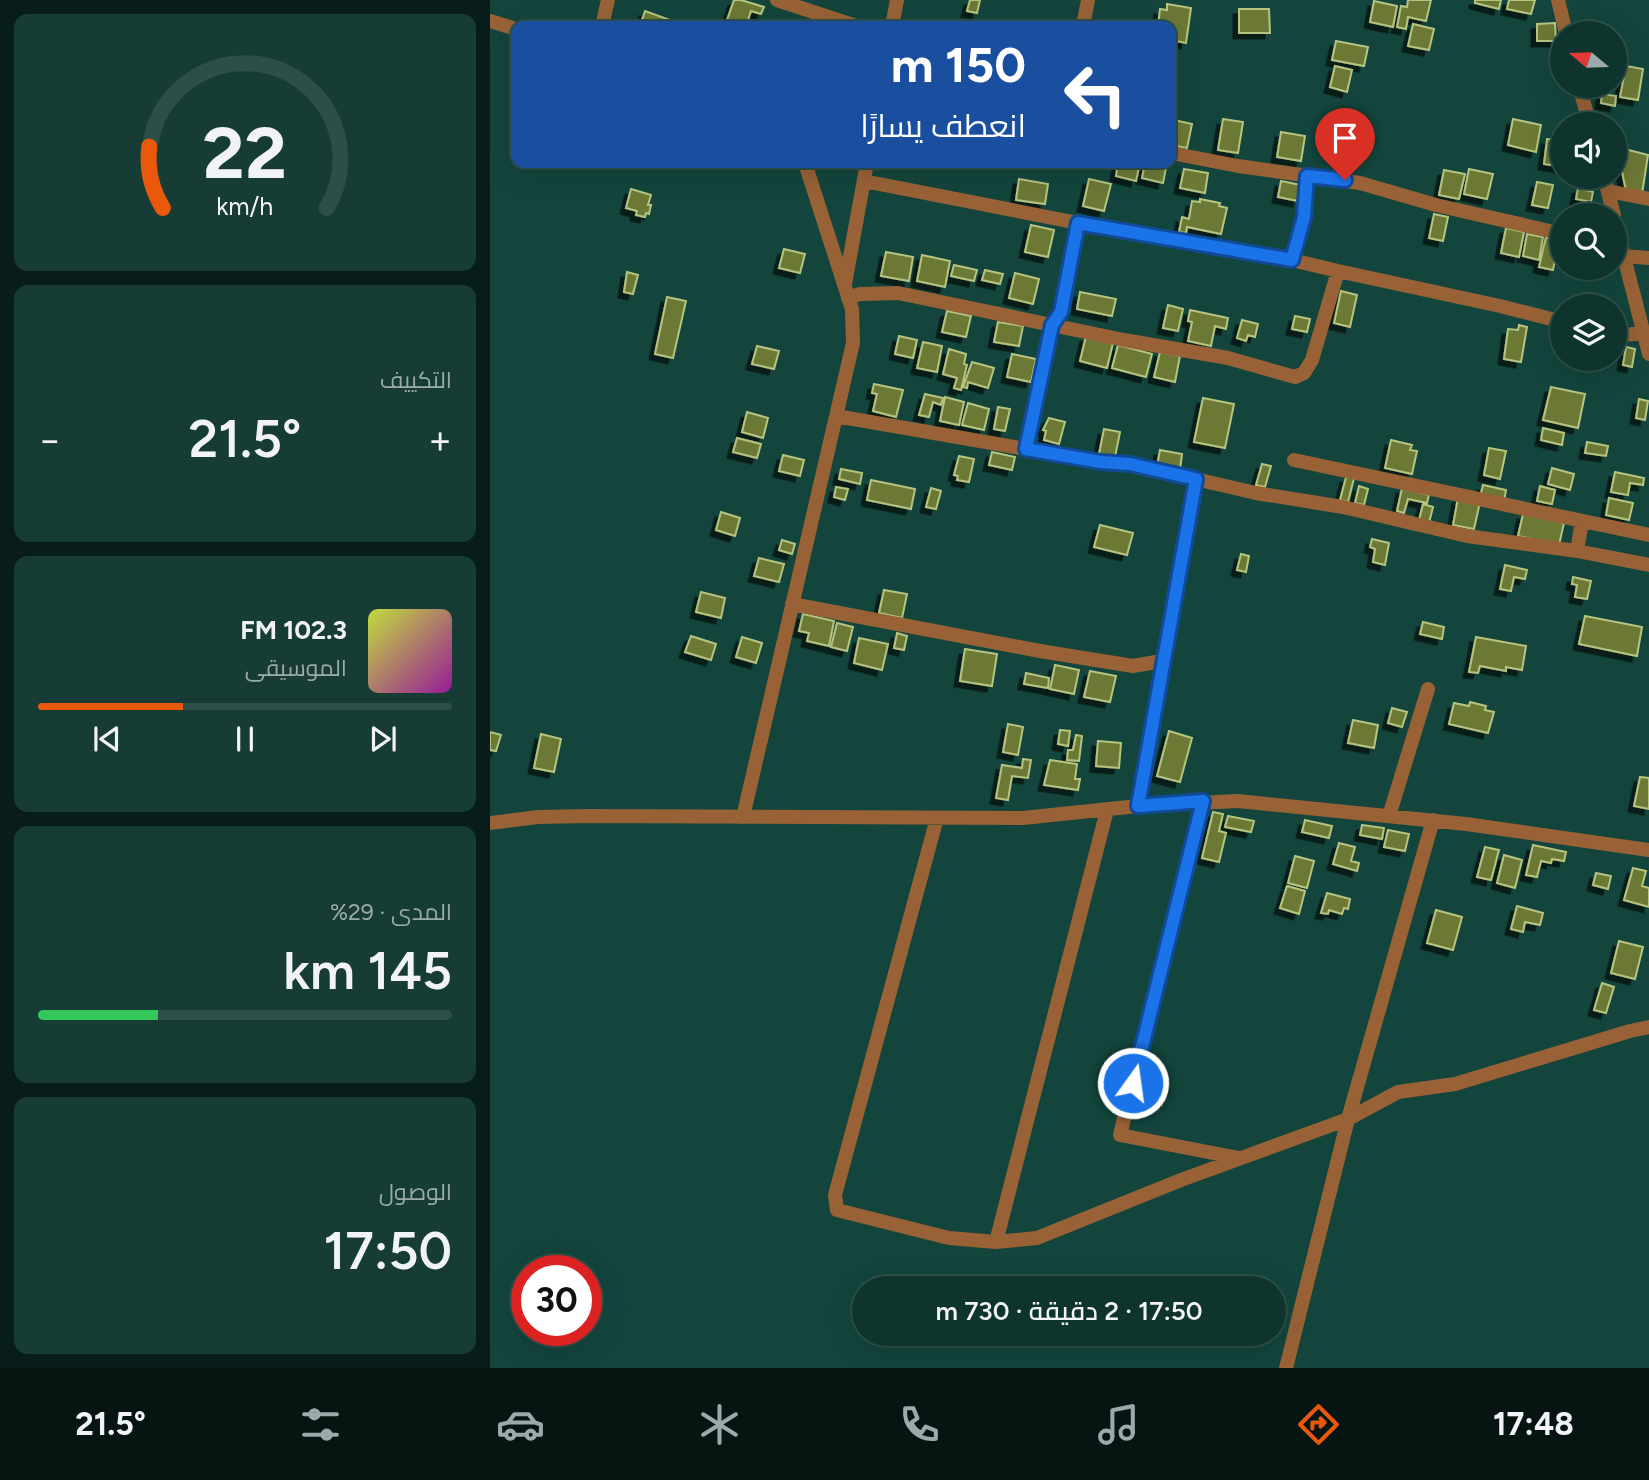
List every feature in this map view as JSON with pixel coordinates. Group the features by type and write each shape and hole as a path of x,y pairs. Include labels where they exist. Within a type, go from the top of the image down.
{"street":[{"path":"603,21 608,0"},
{"path":"777,0 841,21"},
{"path":"893,21 897,0"},
{"path":"1084,21 1088,0"},
{"path":"1558,0 1563,21"},
{"path":"490,21 511,27"},
{"path":"1176,154 1360,183 1436,205 1550,231"},
{"path":"743,817 853,343 852,309 807,168"},
{"path":"846,292 866,168"},
{"path":"1292,260 1304,217 1307,176"},
{"path":"864,181 1078,223 1292,260 1550,319"},
{"path":"1611,203 1608,191 1649,199"},
{"path":"1026,449 1052,325 1061,312 1078,223"},
{"path":"1627,256 1649,258"},
{"path":"1627,270 1649,354"},
{"path":"846,292 898,293 1228,358 1295,377 1304,373 1312,360 1338,271"},
{"path":"1627,334 1644,332"},
{"path":"836,416 1101,462 1130,464 1256,493 1343,507 1467,536 1577,551 1649,565"},
{"path":"1294,460 1649,535"},
{"path":"1138,806 1196,479"},
{"path":"1577,551 1582,521"},
{"path":"792,604 1133,666 1162,661"},
{"path":"1389,816 1428,689"},
{"path":"1203,801 1120,1135 1241,1158"},
{"path":"490,823 550,817 1023,818 1138,806 1238,801 1433,820 1649,849"},
{"path":"996,1242 1107,810"},
{"path":"937,818 835,1195 836,1210 949,1238 996,1242 1037,1238 1181,1180 1348,1119 1398,1092 1455,1084 1649,1027"},
{"path":"1286,1368 1348,1119 1433,820"}],"building":[{"path":"734,0 764,7 761,14 751,11 748,21 727,20"},
{"path":"970,0 980,0 977,13 967,11"},
{"path":"1408,0 1431,0 1426,21 1408,17 1406,29 1397,27 1401,6 1407,7"},
{"path":"1475,0 1501,0 1499,9 1475,3"},
{"path":"1509,0 1535,0 1531,14 1507,9"},
{"path":"1374,1 1397,6 1393,27 1370,22"},
{"path":"1167,4 1191,8 1186,43 1176,41 1176,21 1159,21 1160,9 1167,10"},
{"path":"1239,9 1269,9 1270,33 1239,33"},
{"path":"645,11 670,20 670,21 642,21"},
{"path":"1550,23 1550,41 1537,41 1537,24"},
{"path":"1413,24 1434,29 1429,50 1408,46"},
{"path":"1336,41 1368,47 1364,66 1332,60"},
{"path":"1335,66 1352,70 1347,92 1330,87"},
{"path":"1628,66 1643,69 1638,100 1626,98"},
{"path":"1602,98 1616,98 1615,106 1601,103"},
{"path":"1223,119 1243,122 1238,153 1218,150"},
{"path":"1513,119 1541,125 1536,152 1508,145"},
{"path":"1176,120 1192,124 1187,148 1176,146"},
{"path":"1281,132 1305,136 1301,161 1277,157"},
{"path":"1547,139 1550,139 1550,165 1544,164"},
{"path":"1627,150 1648,155 1642,194 1626,191"},
{"path":"1117,168 1139,168 1136,181 1116,176"},
{"path":"1144,168 1166,168 1163,183 1142,178"},
{"path":"1184,169 1208,173 1205,193 1180,188"},
{"path":"1469,169 1493,174 1487,199 1464,194"},
{"path":"1444,170 1465,174 1459,199 1439,195"},
{"path":"1019,179 1048,184 1045,204 1016,200"},
{"path":"1089,179 1111,184 1104,211 1083,206"},
{"path":"1281,181 1301,185 1298,201 1278,197"},
{"path":"1537,182 1550,184 1552,189 1548,208 1532,205"},
{"path":"631,189 651,195 649,214 646,213 645,217 626,208"},
{"path":"1578,189 1593,192 1591,202 1576,199"},
{"path":"1200,199 1220,203 1219,206 1227,208 1221,234 1187,227 1186,233 1179,232 1182,217 1189,219 1192,201 1200,202"},
{"path":"1434,214 1448,217 1443,241 1429,238"},
{"path":"1031,225 1054,230 1048,257 1025,252"},
{"path":"1506,228 1524,232 1519,257 1501,253"},
{"path":"1527,234 1543,237 1539,260 1523,256"},
{"path":"1546,237 1550,238 1550,269 1539,267"},
{"path":"784,249 805,254 800,273 779,268"},
{"path":"886,252 913,257 909,281 881,276"},
{"path":"922,255 950,261 945,287 917,281"},
{"path":"954,265 977,270 974,281 951,276"},
{"path":"985,270 1003,274 1000,284 982,280"},
{"path":"627,272 638,275 633,294 624,292"},
{"path":"1015,273 1039,279 1033,304 1009,298"},
{"path":"1341,291 1357,295 1350,327 1334,323"},
{"path":"1080,292 1116,299 1112,316 1077,309"},
{"path":"667,297 686,301 673,358 655,354"},
{"path":"1168,305 1183,309 1178,331 1163,328"},
{"path":"1190,310 1228,318 1226,329 1215,326 1211,346 1188,341 1192,322 1188,321"},
{"path":"947,311 971,316 966,337 942,332"},
{"path":"1295,316 1310,319 1307,332 1292,329"},
{"path":"1242,320 1258,324 1255,337 1248,335 1246,341 1237,338"},
{"path":"998,322 1023,326 1019,346 994,342"},
{"path":"1519,325 1527,327 1521,362 1504,359 1508,329 1518,330"},
{"path":"899,336 917,340 913,358 895,354"},
{"path":"1086,336 1113,343 1107,368 1080,361"},
{"path":"923,342 942,346 937,372 917,368"},
{"path":"1118,345 1152,354 1146,377 1112,368"},
{"path":"757,346 779,351 774,369 752,364"},
{"path":"1627,347 1635,349 1632,367 1627,366"},
{"path":"949,349 966,354 964,364 967,365 961,390 954,388 957,378 943,374"},
{"path":"1160,352 1180,356 1175,382 1154,377"},
{"path":"1012,354 1036,359 1031,382 1007,377"},
{"path":"972,362 994,368 988,388 968,382 967,388 963,387"},
{"path":"874,384 903,390 896,417 873,411 877,394 872,393"},
{"path":"1551,387 1585,394 1578,428 1543,420"},
{"path":"925,394 943,398 941,405 933,402 929,417 919,415"},
{"path":"945,397 964,402 959,425 940,421"},
{"path":"1203,398 1234,404 1225,448 1194,442"},
{"path":"1639,399 1648,401 1645,420 1636,418"},
{"path":"968,403 989,409 984,430 962,425"},
{"path":"998,407 1010,409 1005,431 994,429"},
{"path":"747,412 768,418 763,438 742,432"},
{"path":"1049,418 1065,422 1059,444 1044,440 1046,431 1043,430"},
{"path":"1543,428 1564,433 1562,445 1541,440"},
{"path":"1104,429 1120,432 1115,457 1099,454"},
{"path":"737,438 761,444 757,458 733,452"},
{"path":"1391,440 1412,445 1410,450 1417,451 1412,474 1385,468"},
{"path":"1587,442 1608,446 1606,456 1585,453"},
{"path":"1489,448 1506,451 1500,479 1484,475"},
{"path":"1160,450 1182,454 1180,470 1157,466"},
{"path":"992,452 1015,457 1012,470 989,465"},
{"path":"783,455 804,460 800,476 779,471"},
{"path":"959,456 974,459 969,482 957,480 958,476 954,475"},
{"path":"1262,464 1271,466 1265,487 1256,485"},
{"path":"1552,468 1574,474 1570,490 1548,484"},
{"path":"841,469 862,473 860,484 839,479"},
{"path":"1615,472 1644,478 1643,485 1630,483 1628,495 1611,492"},
{"path":"1346,477 1354,478 1348,502 1340,500"},
{"path":"871,480 915,489 911,509 867,500"},
{"path":"1483,485 1506,490 1504,502 1480,497"},
{"path":"1359,486 1368,489 1364,505 1355,503"},
{"path":"1540,486 1555,490 1552,504 1537,501"},
{"path":"836,487 848,489 845,500 834,497"},
{"path":"931,488 941,491 936,509 926,507"},
{"path":"1402,488 1429,495 1427,503 1408,499 1404,513 1397,511"},
{"path":"1458,498 1480,502 1474,529 1453,525"},
{"path":"1609,498 1633,503 1629,520 1606,515"},
{"path":"1423,504 1433,507 1429,523 1419,520"},
{"path":"721,512 740,518 735,536 716,530"},
{"path":"1523,514 1564,523 1559,545 1518,536"},
{"path":"1100,525 1133,533 1127,555 1094,547"},
{"path":"1372,539 1389,543 1385,565 1373,562 1375,549 1370,547"},
{"path":"782,540 795,544 792,554 779,550"},
{"path":"1241,554 1249,556 1246,572 1237,570"},
{"path":"759,558 784,564 779,582 754,576"},
{"path":"1505,565 1527,570 1525,579 1514,577 1511,591 1500,589"},
{"path":"1573,577 1591,581 1587,599 1575,597 1577,585 1572,584"},
{"path":"884,590 907,594 902,618 879,613"},
{"path":"701,592 725,598 721,618 696,612"},
{"path":"803,614 834,621 829,646 807,641 809,633 799,631"},
{"path":"1585,616 1642,627 1637,656 1579,644"},
{"path":"1423,622 1444,627 1442,639 1420,634"},
{"path":"837,623 853,627 847,651 831,647"},
{"path":"897,633 907,636 904,650 894,648"},
{"path":"691,636 716,644 711,660 685,652"},
{"path":"742,637 762,643 756,663 736,657"},
{"path":"1476,637 1526,646 1522,670 1506,667 1506,671 1480,666 1478,673 1469,672"},
{"path":"859,638 888,644 882,670 854,663"},
{"path":"965,649 997,654 992,686 960,681"},
{"path":"1055,665 1079,670 1074,694 1050,689"},
{"path":"1090,671 1116,676 1110,702 1084,697"},
{"path":"1026,673 1049,678 1048,688 1024,684"},
{"path":"1470,702 1486,706 1485,710 1494,712 1488,733 1449,724 1454,703 1469,706"},
{"path":"1392,708 1407,712 1402,727 1388,723"},
{"path":"1353,720 1378,725 1374,748 1348,743"},
{"path":"1008,724 1023,727 1018,755 1003,752"},
{"path":"1060,730 1070,731 1068,746 1058,744"},
{"path":"1169,731 1192,738 1180,782 1157,776"},
{"path":"490,732 501,735 496,751 490,750"},
{"path":"541,734 561,739 554,772 534,768"},
{"path":"1076,735 1082,736 1079,761 1067,760 1068,750 1073,750"},
{"path":"1098,741 1121,743 1119,768 1096,766"},
{"path":"1023,759 1031,760 1028,778 1012,776 1008,800 996,798 1002,765 1022,768"},
{"path":"1050,760 1077,764 1075,779 1080,779 1078,790 1044,785"},
{"path":"1640,777 1649,778 1649,809 1634,806"},
{"path":"1213,812 1223,814 1219,831 1226,833 1219,862 1202,858"},
{"path":"1228,816 1254,821 1251,832 1225,827"},
{"path":"1305,820 1332,826 1329,838 1302,832"},
{"path":"1362,825 1384,828 1382,839 1360,835"},
{"path":"1388,830 1409,834 1405,851 1384,847"},
{"path":"1339,843 1355,847 1351,861 1359,863 1357,871 1333,864"},
{"path":"1533,845 1566,852 1564,861 1541,861 1537,877 1526,875"},
{"path":"1485,847 1499,850 1491,880 1477,877"},
{"path":"1504,855 1522,860 1515,888 1497,883"},
{"path":"1295,856 1314,861 1307,888 1288,883"},
{"path":"1633,868 1646,871 1642,886 1649,888 1649,907 1624,900"},
{"path":"1596,873 1611,876 1608,889 1593,885"},
{"path":"1287,886 1305,891 1299,914 1280,908"},
{"path":"1327,893 1350,899 1348,909 1344,908 1342,914 1329,910 1328,914 1321,913"},
{"path":"1517,906 1543,913 1540,925 1525,922 1523,932 1511,929"},
{"path":"1436,910 1462,917 1453,950 1427,943"},
{"path":"1619,941 1643,947 1635,979 1611,973"},
{"path":"1602,983 1614,987 1606,1013 1594,1010"}],"route":[{"path":"1133,1083 1203,801 1138,806 1196,479 1130,464 1101,462 1026,449 1052,325 1061,312 1078,223 1292,260 1304,217 1307,176 1345,180"}]}
